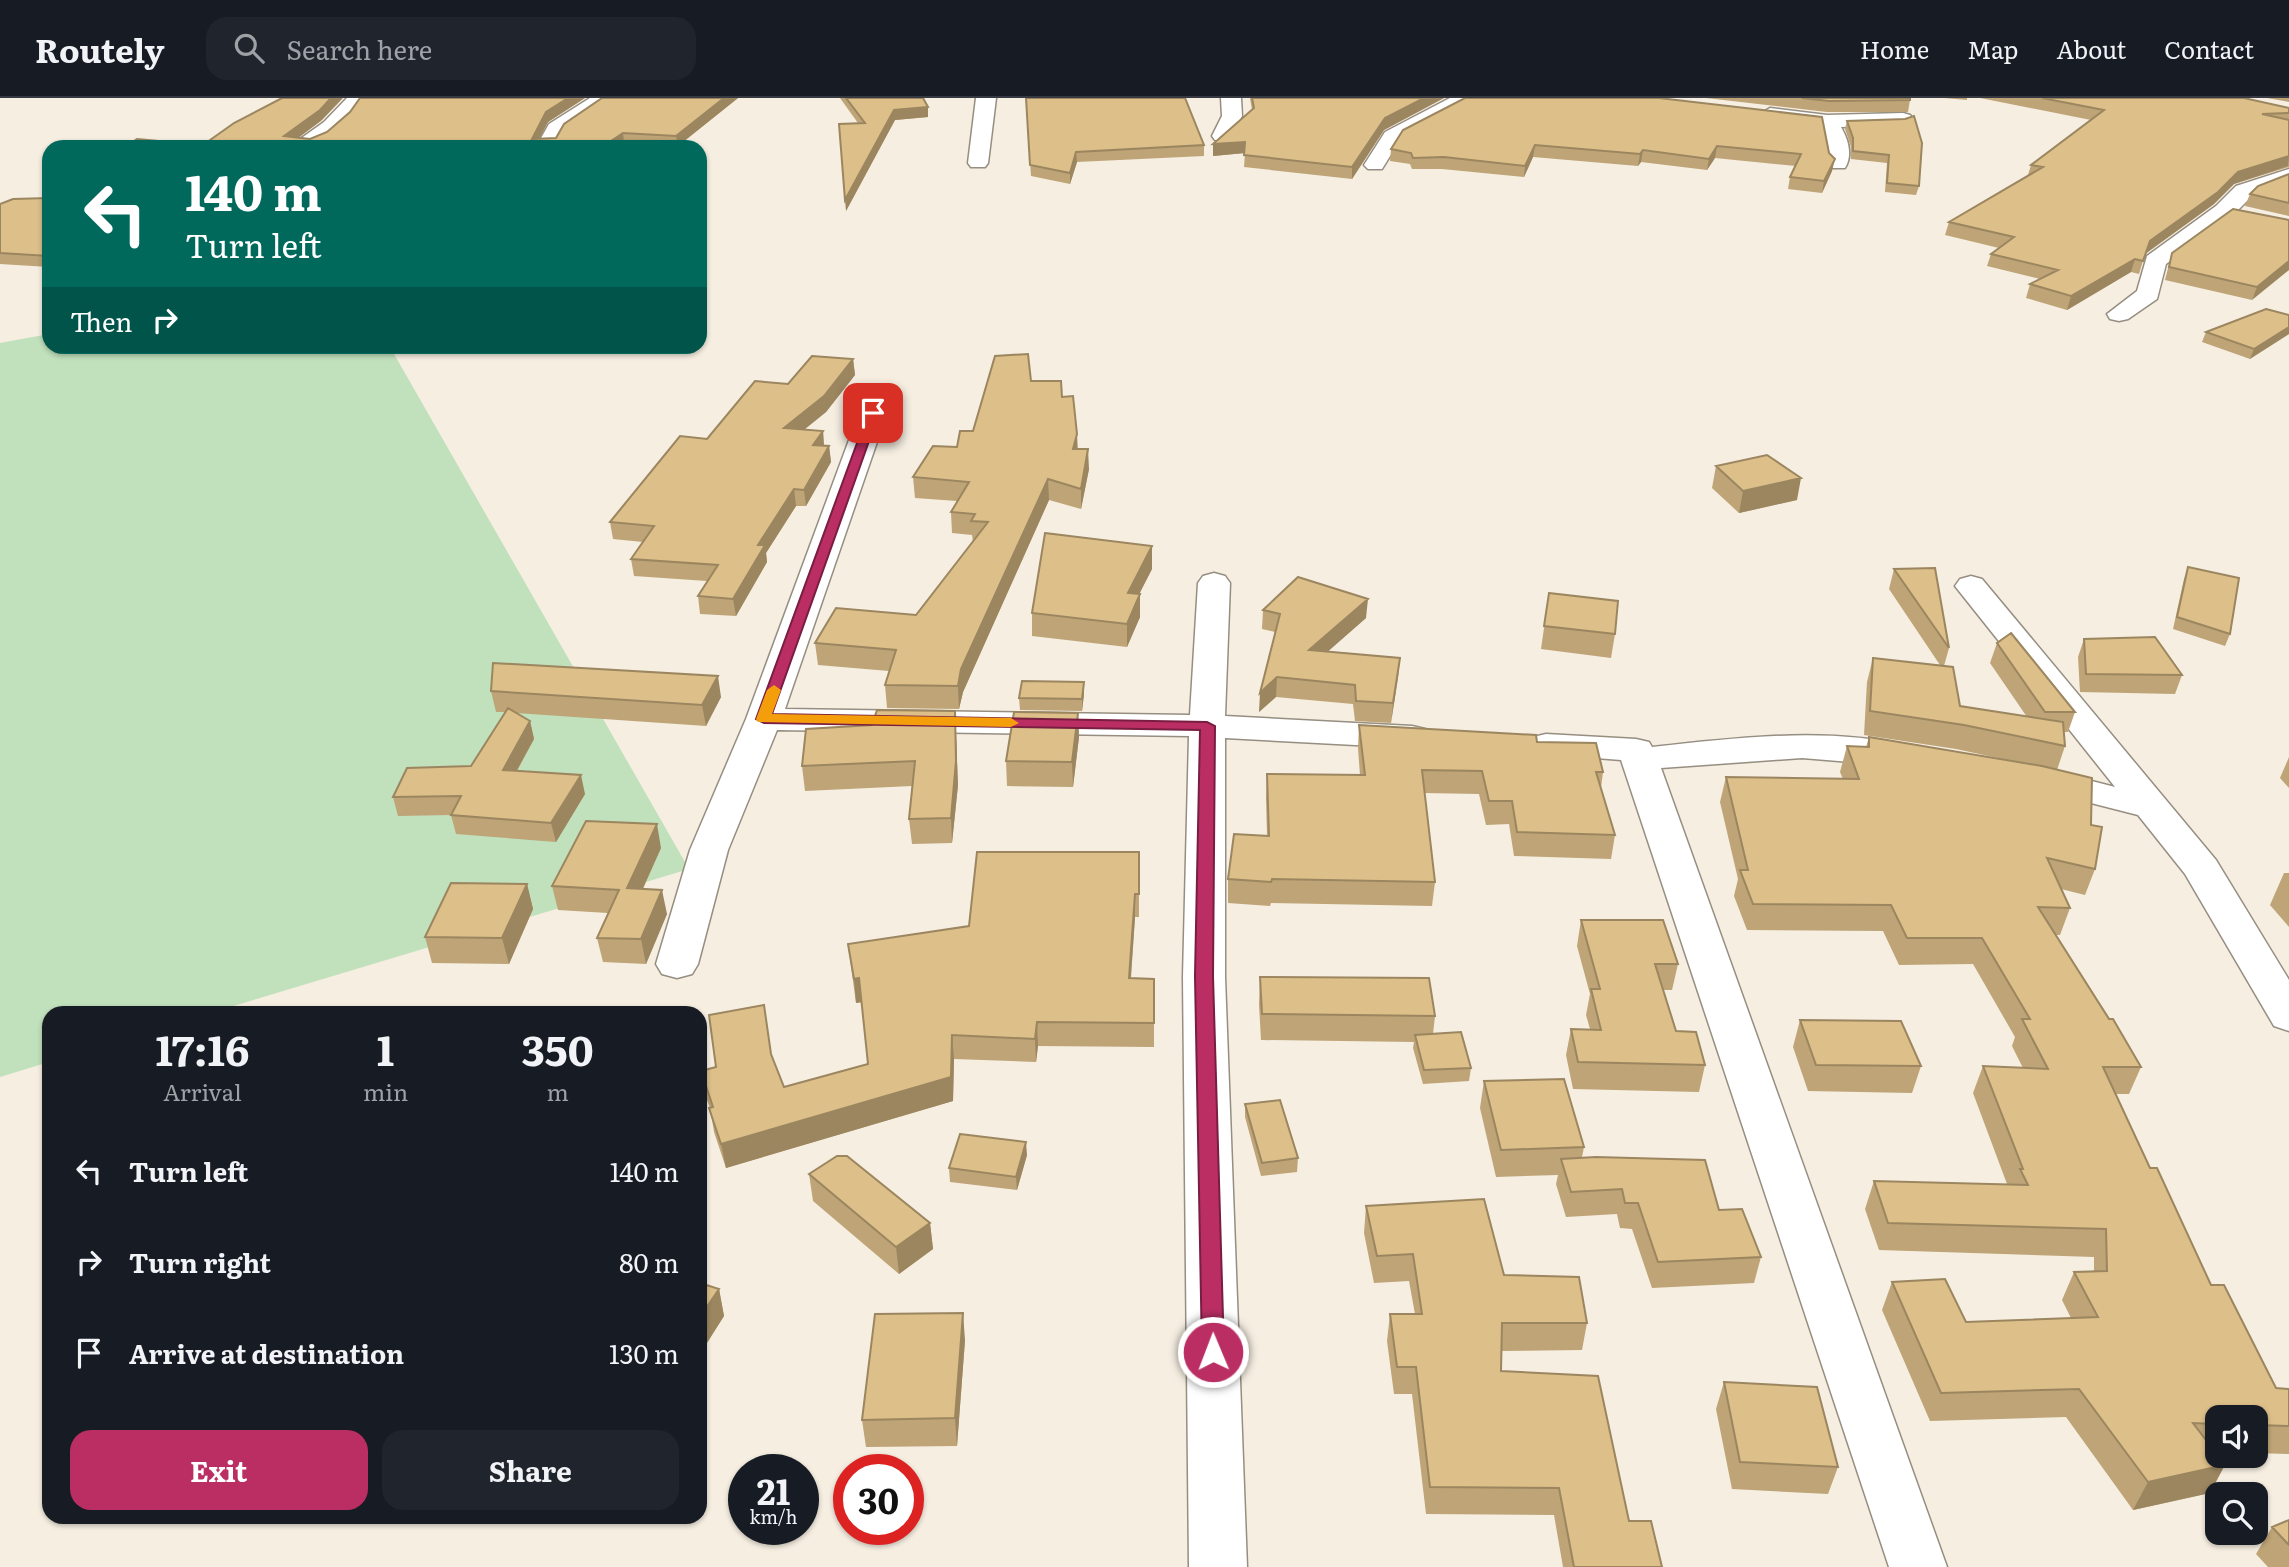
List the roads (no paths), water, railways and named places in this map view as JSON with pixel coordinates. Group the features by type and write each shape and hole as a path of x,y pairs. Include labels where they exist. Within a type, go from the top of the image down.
{"street":[{"path":"311,140 344,116 357,98"},
{"path":"550,140 556,128 603,98"},
{"path":"978,163 986,98"},
{"path":"1222,136 1232,116 1231,98"},
{"path":"1375,165 1392,136 1465,98"},
{"path":"1754,112 1827,121 1903,119"},
{"path":"1827,121 1838,136 1841,155 1838,164"},
{"path":"2119,314 2148,294 2155,261 2224,211 2244,191 2289,175"},
{"path":"2224,211 2250,217"},
{"path":"677,964 709,850 764,719 873,413"},
{"path":"1214,583 1207,726 1204,976 1218,1567"},
{"path":"1971,586 2202,869 2289,1016"},
{"path":"764,719 1207,726 1443,739"},
{"path":"1512,743 1636,750 1918,1567"},
{"path":"1640,759 1760,746 1858,748 1926,760"},
{"path":"2008,773 2154,808"}]}
